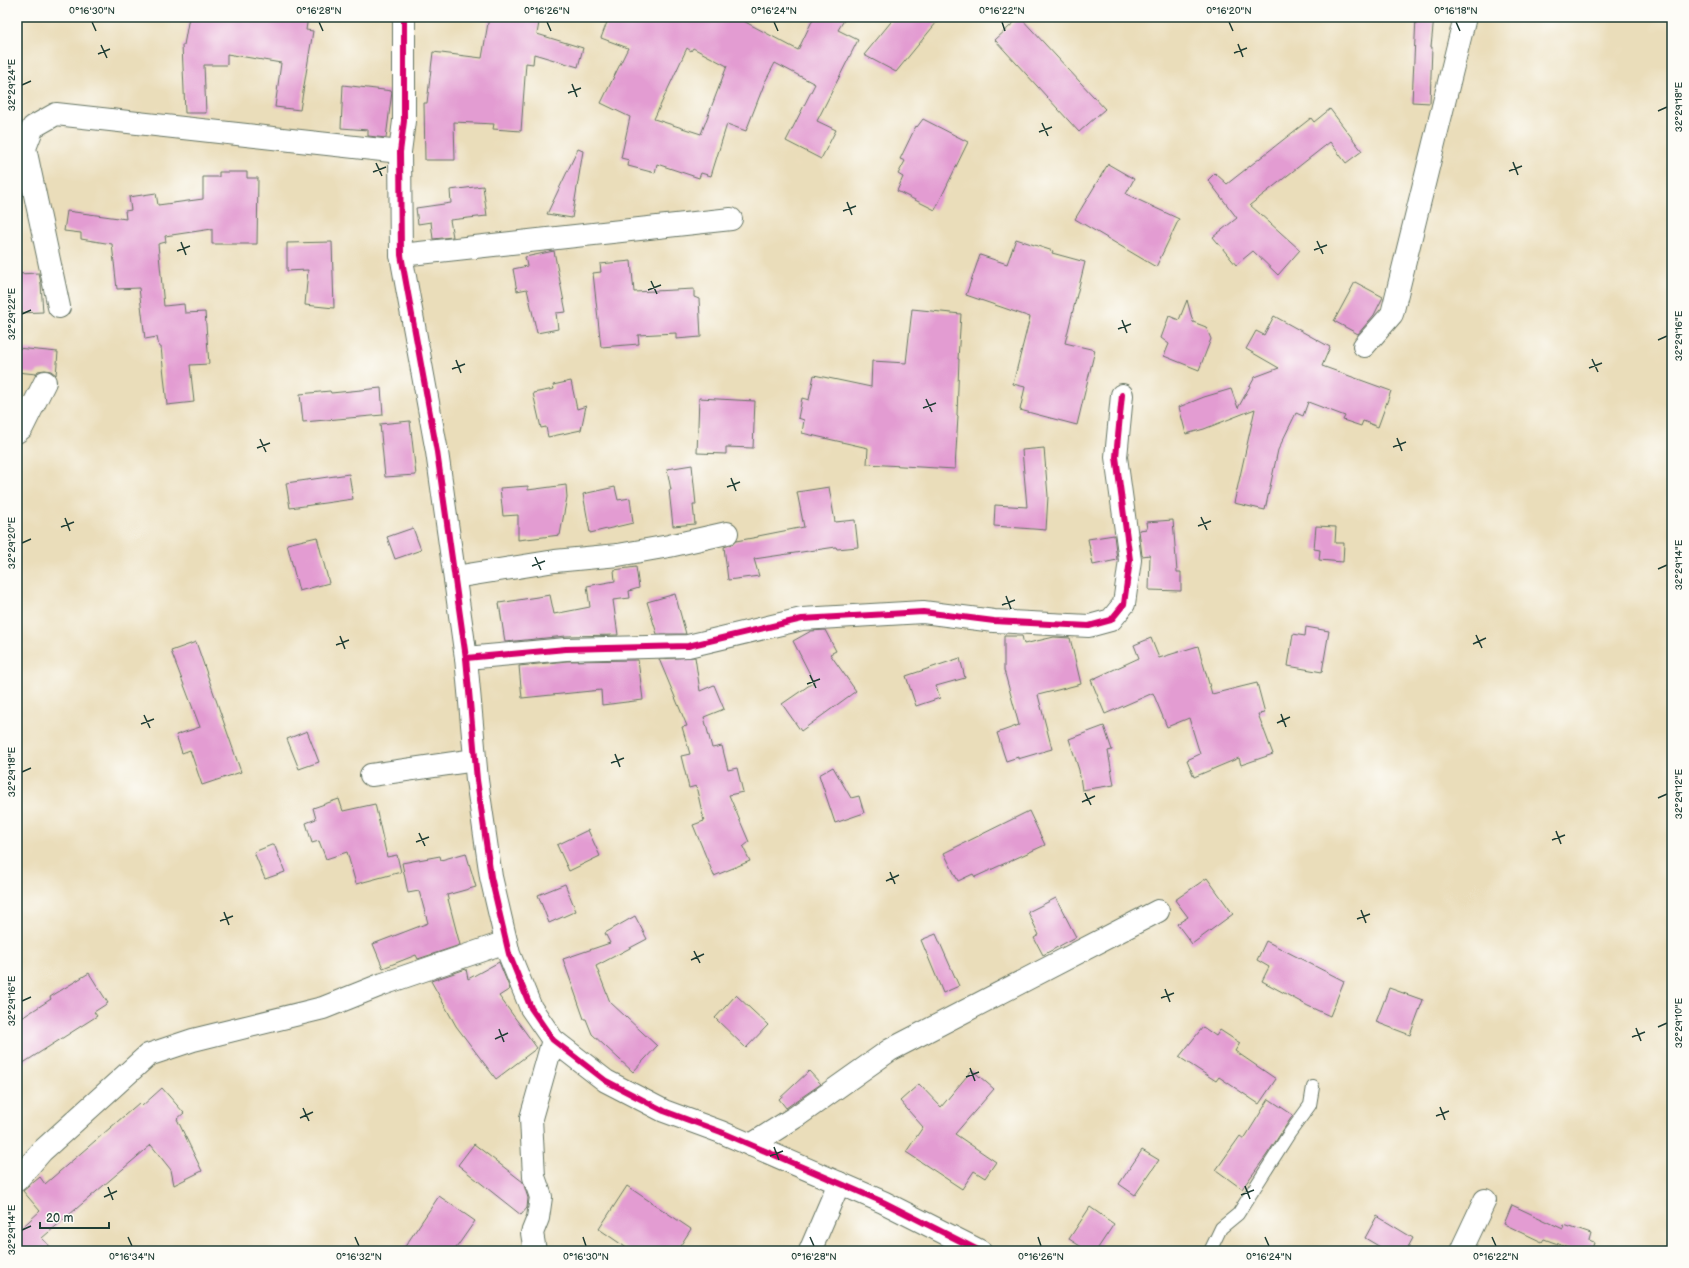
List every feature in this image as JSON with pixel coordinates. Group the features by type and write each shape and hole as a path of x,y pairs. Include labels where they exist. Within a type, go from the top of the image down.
{"street":[{"path":"404,17 404,121 400,152 401,255 437,452 466,658 475,760 491,877 509,954 531,1008 554,1040 606,1081 664,1111 751,1145 883,1202 980,1251"},
{"path":"1364,346 1392,314 1465,17"},
{"path":"59,307 25,148 32,127 56,114 400,152"},
{"path":"401,255 731,219"},
{"path":"17,432 22,428 45,382"},
{"path":"466,658 566,649 688,646 802,620 915,612 994,621 1089,626 1111,620 1124,604 1130,560 1116,457 1122,395"},
{"path":"455,577 555,561 618,555 669,546 727,533"},
{"path":"371,775 475,760"},
{"path":"751,1145 797,1116 890,1050 1158,911"},
{"path":"17,1180 42,1151 148,1055 193,1040 323,1008 430,967 506,942"},
{"path":"535,1251 532,1233 538,1218 541,1197 534,1177 531,1118 554,1040"},
{"path":"810,1251 839,1183"},
{"path":"1461,1251 1485,1200"}],"lane":[{"path":"1210,1251 1221,1228 1238,1214 1289,1134 1310,1105 1313,1087"}],"building":[{"path":"189,17 308,17 306,30 313,31 300,110 275,107 281,63 227,54 227,65 204,65 206,113 185,113 182,45 184,45"},
{"path":"489,17 540,17 537,34 583,48 578,67 534,54 533,64 526,63 521,131 493,129 494,124 454,122 455,160 425,160 424,103 427,103 433,52 482,58"},
{"path":"609,17 736,17 798,50 814,17 846,17 838,30 858,40 817,121 836,130 821,159 786,141 815,84 775,63 765,82 746,131 727,124 711,176 701,173 699,178 657,164 655,173 628,166 629,160 621,158 630,117 601,103 628,48 601,38","holes":["687,48 691,51 693,48 727,66 701,134 654,119"]},
{"path":"895,17 941,17 896,72 864,55"},
{"path":"1020,17 1105,109 1079,132 995,40"},
{"path":"1416,17 1434,17 1431,47 1430,103 1412,102"},
{"path":"343,85 392,91 386,138 368,136 368,130 341,128"},
{"path":"1330,109 1362,151 1346,163 1330,142 1250,205 1300,250 1278,275 1253,251 1236,265 1213,237 1237,218 1208,180 1215,173 1227,184 1311,118 1314,122"},
{"path":"923,119 968,142 935,210 897,191 903,177 898,174 905,161 900,159 916,126 917,127"},
{"path":"578,149 583,151 572,218 547,214"},
{"path":"1108,164 1134,179 1126,194 1179,219 1156,267 1075,219"},
{"path":"219,172 247,172 247,178 258,178 257,244 212,244 212,229 165,236 166,242 158,244 164,306 184,304 185,313 205,312 209,364 190,365 194,402 167,405 161,347 159,347 157,337 145,339 139,288 117,289 112,244 81,239 81,233 64,231 67,211 126,219 125,211 131,210 129,197 156,193 158,205 203,199 203,177 219,177"},
{"path":"483,186 487,216 450,220 453,237 433,239 431,222 418,224 416,208 451,203 450,190"},
{"path":"1016,239 1053,251 1052,253 1085,262 1065,343 1095,350 1077,425 1020,410 1025,387 1013,384 1030,317 966,295 980,255 1007,264"},
{"path":"332,242 334,308 305,305 308,270 287,271 287,243"},
{"path":"554,251 566,312 556,313 558,329 537,333 527,289 517,291 513,269 527,266 525,257"},
{"path":"631,261 634,292 694,289 694,297 699,299 701,337 676,339 676,333 638,335 639,344 601,347 593,273 601,272 600,264"},
{"path":"39,273 43,312 17,313 17,274"},
{"path":"1355,282 1383,297 1374,315 1358,334 1334,321"},
{"path":"1187,300 1193,322 1206,327 1211,339 1199,370 1164,356 1169,344 1161,338 1169,316 1179,320"},
{"path":"912,309 961,314 958,359 958,416 955,469 867,464 868,448 802,433 804,420 798,418 802,398 809,400 814,375 871,387 872,361 906,363"},
{"path":"1274,316 1330,347 1322,366 1391,391 1378,427 1363,421 1361,426 1343,420 1345,416 1308,402 1303,416 1296,413 1278,450 1265,510 1234,503 1255,409 1204,429 1186,434 1179,407 1204,397 1231,389 1238,408 1255,377 1279,368 1246,349 1256,331 1264,335"},
{"path":"17,348 58,352 56,375 51,371 45,370 38,371 36,374 17,372"},
{"path":"571,381 577,409 586,406 581,430 548,437 546,427 541,428 533,393 554,389 553,385"},
{"path":"381,388 383,415 303,422 300,394 330,391 331,393"},
{"path":"699,398 755,401 753,448 726,447 726,454 697,453"},
{"path":"410,421 416,475 385,477 380,424"},
{"path":"1044,448 1048,496 1046,530 994,526 995,505 1027,507 1022,450"},
{"path":"692,465 696,505 693,505 695,524 673,526 669,490 671,490 667,469"},
{"path":"349,474 353,499 290,508 286,483"},
{"path":"566,485 567,497 560,535 518,540 518,515 503,516 500,488 528,486 528,490"},
{"path":"615,487 618,500 630,498 633,523 590,533 583,494"},
{"path":"829,487 835,522 855,520 858,547 837,549 836,547 754,559 759,576 728,580 724,547 736,541 804,527 797,492"},
{"path":"1173,520 1177,572 1181,572 1181,591 1149,590 1150,555 1142,556 1139,530 1147,529 1146,522"},
{"path":"1316,526 1336,527 1335,543 1344,543 1343,562 1319,560 1320,550 1314,549"},
{"path":"413,528 421,550 395,559 387,537"},
{"path":"1114,535 1117,560 1093,565 1088,539"},
{"path":"317,537 329,583 299,591 287,544"},
{"path":"636,567 639,588 629,591 630,598 613,600 618,635 566,636 505,642 499,603 550,595 554,614 590,607 587,586 615,581 614,570"},
{"path":"675,594 686,634 657,634 647,602"},
{"path":"1306,627 1329,631 1322,672 1288,666 1293,634 1305,636"},
{"path":"825,630 836,651 830,654 856,691 801,731 782,704 814,682 793,641 811,631"},
{"path":"1004,636 1022,636 1024,644 1054,637 1070,638 1081,684 1038,695 1052,749 1006,761 997,733 1019,725 1004,670"},
{"path":"1151,638 1159,658 1198,646 1212,694 1257,683 1265,713 1258,714 1273,754 1241,765 1239,758 1194,777 1187,760 1200,754 1189,718 1167,727 1153,693 1105,714 1091,680 1139,658 1134,645"},
{"path":"196,642 241,772 202,785 190,750 182,753 176,735 200,727 171,651"},
{"path":"695,657 700,691 714,685 724,709 704,717 712,748 722,746 728,770 737,768 743,792 729,795 749,842 743,847 750,861 714,876 693,825 704,821 696,786 689,788 681,756 690,754 682,727 687,726 659,659"},
{"path":"960,658 965,678 936,686 940,698 916,706 906,676"},
{"path":"638,660 643,700 602,705 601,690 522,698 519,666 567,661"},
{"path":"1104,726 1112,750 1108,751 1114,785 1082,790 1079,770 1069,739"},
{"path":"307,731 319,762 299,769 287,739"},
{"path":"833,767 851,798 859,796 864,813 835,823 819,775"},
{"path":"339,799 343,811 375,804 387,857 397,855 401,872 356,884 347,852 326,859 319,841 312,843 306,823 316,819 313,808"},
{"path":"1029,811 1045,845 975,877 973,874 958,881 944,853"},
{"path":"588,830 600,856 569,871 557,845"},
{"path":"274,844 285,872 265,879 254,852"},
{"path":"466,853 476,887 447,895 460,945 418,959 416,955 383,968 373,944 428,923 419,891 408,893 402,863 440,856 441,860"},
{"path":"1207,878 1233,914 1192,944 1177,924 1188,917 1175,900"},
{"path":"565,884 576,911 549,923 538,895"},
{"path":"1056,898 1076,937 1043,955 1034,938 1039,935 1028,912"},
{"path":"635,916 647,939 596,966 610,1002 657,1046 633,1072 592,1034 586,1019 584,1019 563,959 610,943 605,933"},
{"path":"936,934 959,986 943,993 921,940"},
{"path":"1266,941 1344,981 1330,1016 1262,981 1269,967 1257,960"},
{"path":"499,962 510,989 499,996 537,1048 496,1079 456,1026 431,981 466,969 468,979"},
{"path":"89,973 108,1003 94,1012 97,1016 17,1067 17,1021 51,999 50,997"},
{"path":"1389,988 1423,1000 1410,1035 1376,1022"},
{"path":"736,995 768,1025 746,1048 715,1018"},
{"path":"1203,1027 1216,1036 1220,1030 1240,1043 1235,1051 1276,1079 1259,1104 1219,1077 1216,1081 1179,1057"},
{"path":"972,1070 994,1089 955,1134 996,1162 985,1178 974,1171 962,1189 906,1152 923,1127 900,1101 919,1084 941,1107"},
{"path":"809,1071 821,1084 786,1108 779,1099"},
{"path":"162,1088 184,1113 177,1119 202,1171 174,1185 171,1170 151,1145 42,1238 54,1251 17,1251 17,1232 40,1211 23,1191 40,1177 45,1184 139,1103 142,1106"},
{"path":"1269,1099 1293,1115 1242,1189 1216,1170 1240,1136 1244,1139"},
{"path":"474,1144 523,1182 528,1198 527,1208 521,1215 458,1165"},
{"path":"1142,1150 1159,1160 1135,1195 1119,1184"},
{"path":"627,1186 691,1229 677,1251 631,1251 599,1229"},
{"path":"439,1196 475,1221 454,1251 402,1251"},
{"path":"1512,1205 1563,1229 1564,1225 1591,1234 1589,1241 1594,1243 1591,1251 1577,1251 1544,1239 1542,1242 1504,1224"},
{"path":"1090,1207 1114,1224 1096,1251 1088,1251 1069,1239"},
{"path":"1377,1216 1413,1238 1406,1251 1387,1251 1365,1238"}],"cycle path":[{"path":"404,17 404,121 400,152 401,255 437,452 466,658 477,780 491,877 509,954 531,1008 553,1040 606,1081 664,1111 721,1132 883,1202 980,1251"},
{"path":"466,658 566,649 688,646 802,619 923,612 994,621 1089,626 1111,620 1124,604 1130,560 1116,457 1122,395"}]}
